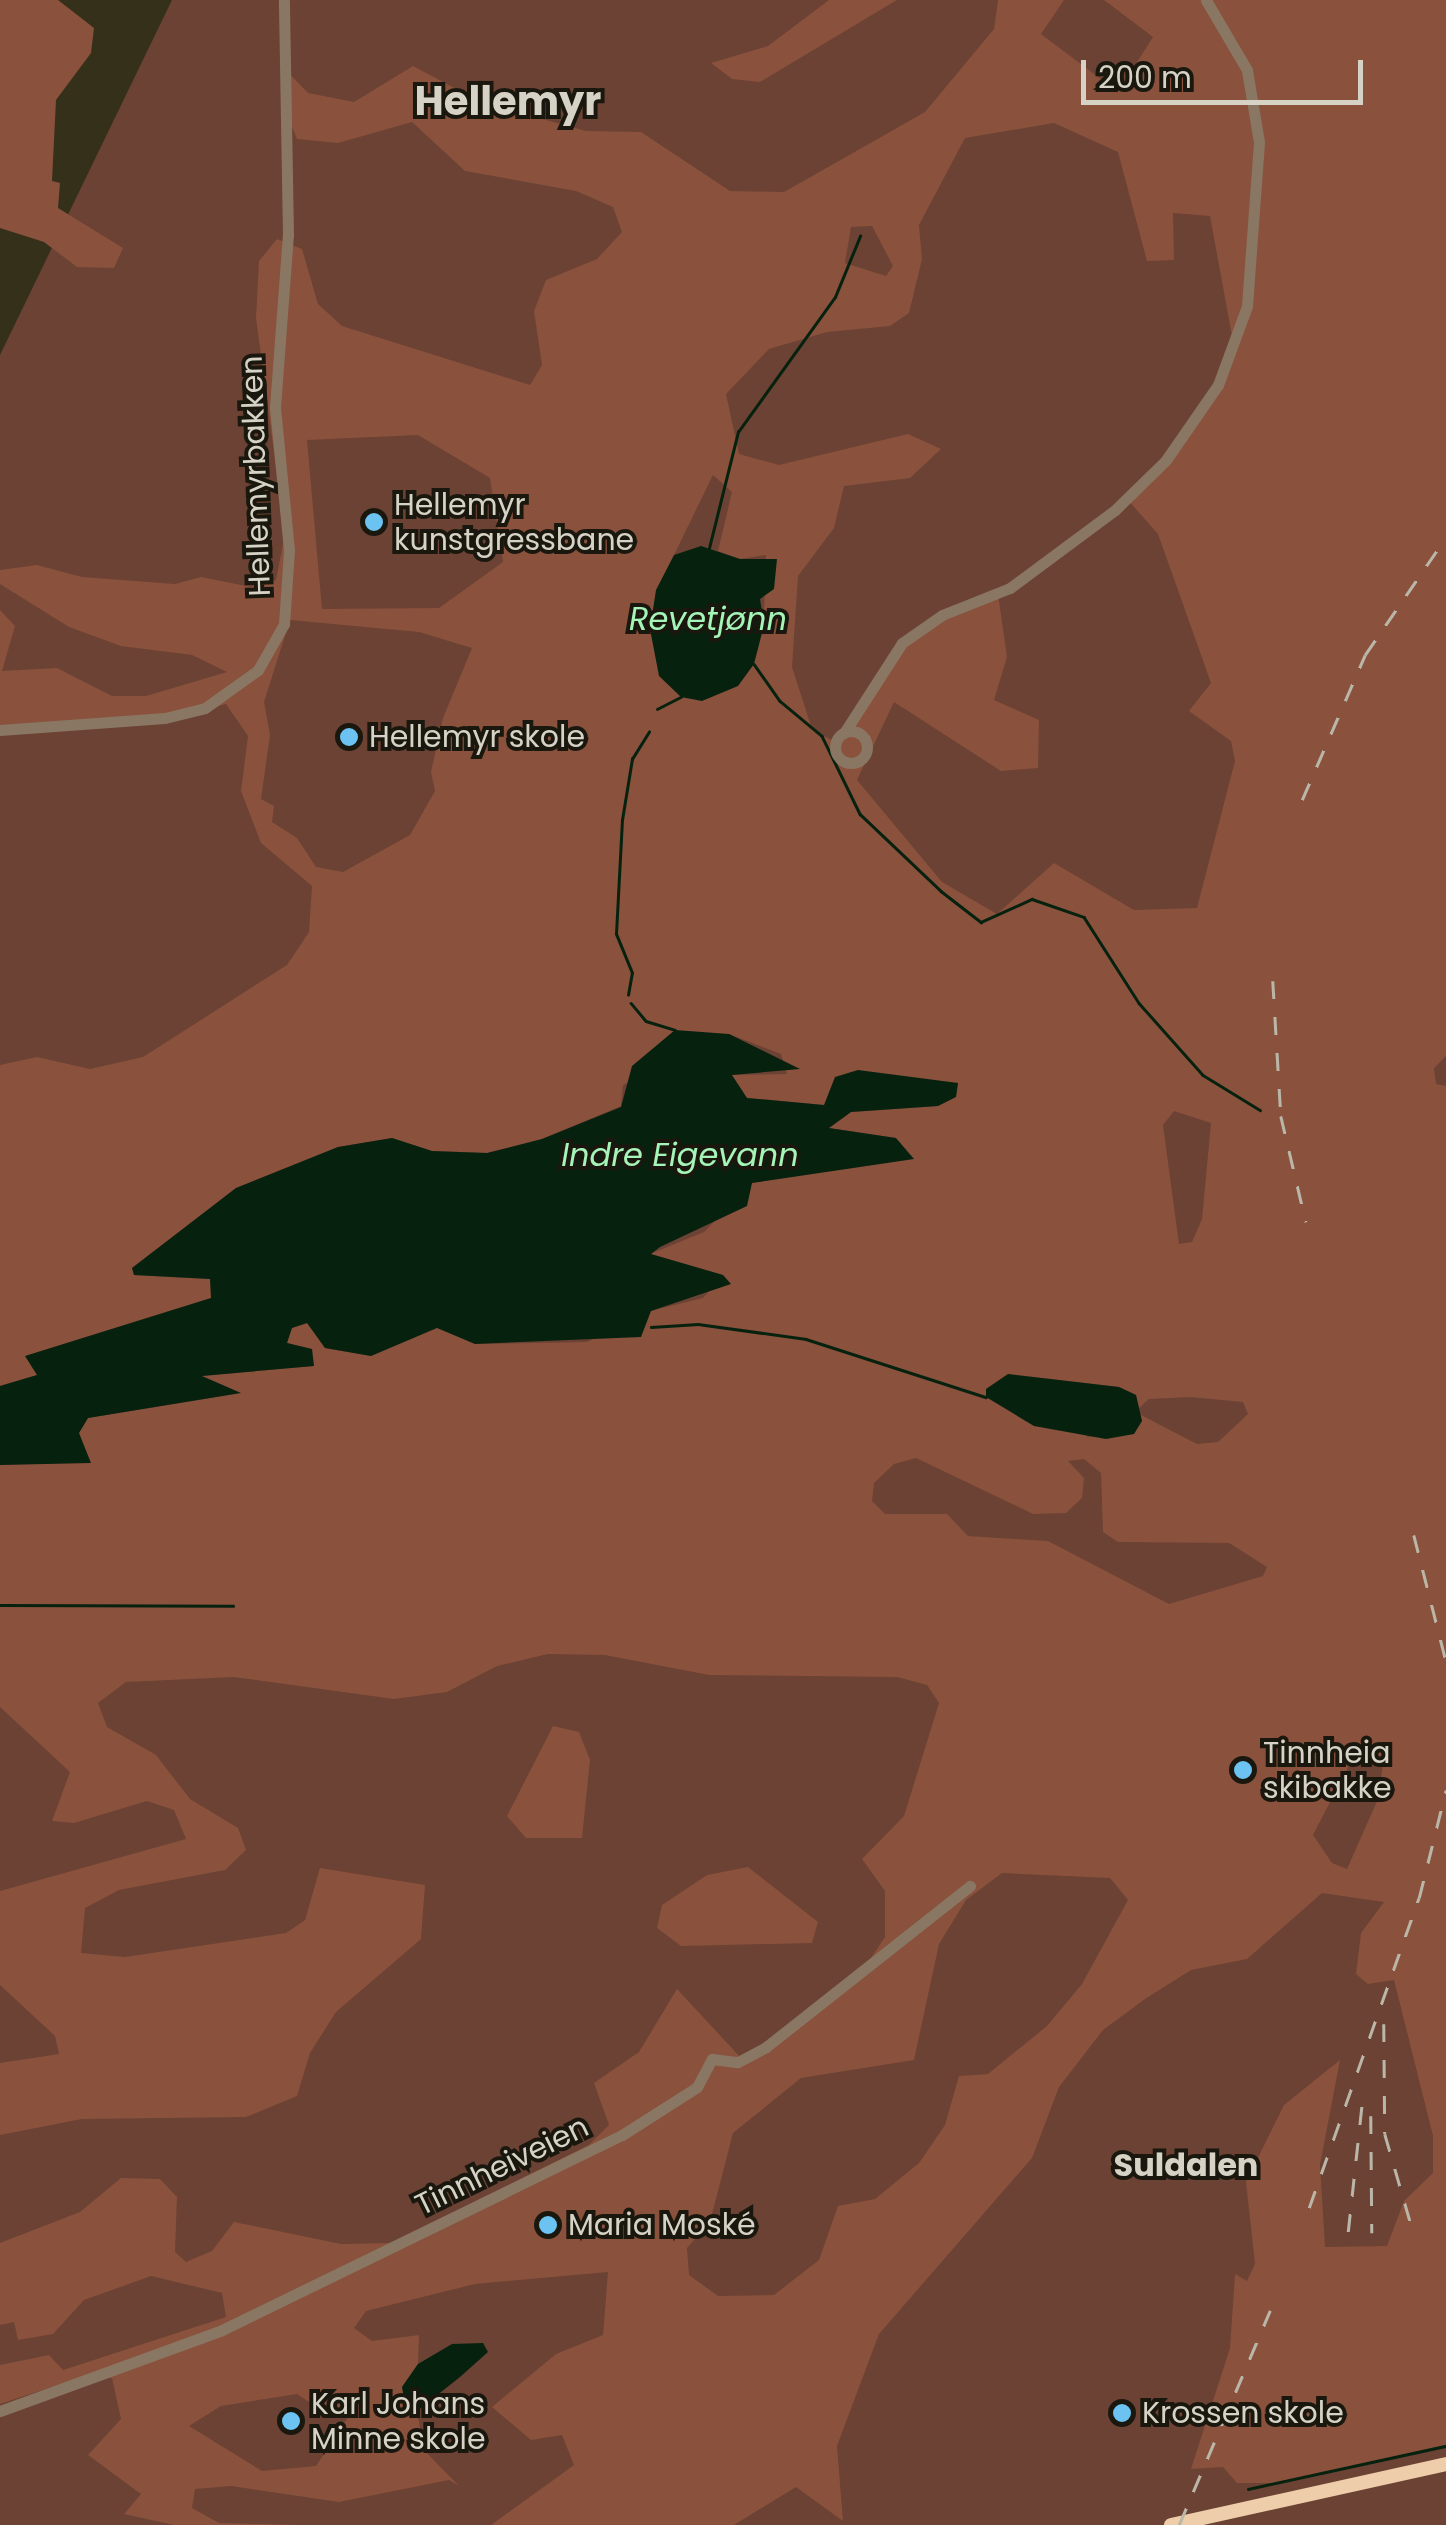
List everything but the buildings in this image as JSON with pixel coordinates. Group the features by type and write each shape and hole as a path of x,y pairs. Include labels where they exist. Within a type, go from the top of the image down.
{"highway":[{"path":"1171,2525 1446,2464"}],"street":[{"name":"Hellemyrbakken","path":"0,730 204,708 258,670 284,624 288,550 275,408 288,196 284,0"},
{"path":"864,696 865,755 849,763 836,750 844,733 864,696 914,634 1010,588 1122,504 1166,460 1218,384 1247,306 1259,142 1247,70 1206,0"},
{"path":"844,733 862,736"},
{"name":"Tinnheiveien","path":"0,2411 222,2330 622,2135 697,2087 712,2059 738,2062 766,2047 970,1886"}],"shaded area":[{"path":"0,0 58,0 94,28 91,53 56,100 52,181 60,183 58,208 123,248 114,268 77,267 44,242 0,228"},
{"path":"172,0 1446,0 1446,2525 0,2525 0,355"},
{"path":"829,0 897,0 760,82 732,79 711,63 768,46"},
{"path":"998,0 1064,0 1041,34 1118,92 1153,37 1104,0 1446,0 1446,1056 1434,1068 1436,1084 1446,1086 1446,2447 1273,2483 1237,2483 1223,2467 1191,2469 1230,2348 1235,2274 1247,2281 1255,2264 1246,2182 1284,2105 1340,2060 1320,2165 1325,2247 1387,2246 1404,2201 1433,2173 1433,2136 1394,1980 1368,1984 1356,1974 1361,1933 1384,1902 1322,1893 1247,1959 1191,1970 1145,1999 1103,2030 1059,2087 1032,2158 879,2334 837,2446 843,2521 796,2487 734,2525 491,2525 574,2465 562,2435 531,2440 492,2407 556,2354 603,2335 608,2272 475,2284 366,2311 354,2328 372,2341 419,2335 418,2364 402,2387 406,2409 417,2411 424,2450 459,2486 449,2480 339,2502 231,2486 195,2489 192,2508 219,2523 300,2525 174,2525 124,2514 141,2494 88,2455 121,2419 112,2378 76,2379 0,2404 0,2365 49,2355 63,2370 226,2317 222,2293 151,2276 84,2300 53,2334 18,2340 14,2322 0,2325 0,2243 80,2212 121,2178 160,2179 177,2197 175,2252 186,2262 212,2251 234,2222 341,2244 391,2243 589,2145 609,2125 594,2083 639,2052 677,1989 742,2059 769,2051 855,1982 885,1937 885,1891 862,1859 904,1816 939,1703 927,1685 897,1677 709,1675 605,1655 548,1654 497,1666 447,1692 394,1699 234,1677 126,1682 98,1703 107,1727 156,1755 190,1799 238,1828 246,1850 225,1870 119,1890 85,1908 81,1953 125,1957 286,1933 305,1920 320,1868 425,1885 421,1939 336,2012 310,2053 297,2096 246,2117 82,2119 0,2135 0,2063 59,2054 55,2036 0,1985 0,1891 186,1839 174,1810 147,1801 74,1823 52,1821 70,1772 0,1707 0,1465 90,1462 79,1433 88,1418 239,1393 200,1376 313,1366 311,1349 287,1343 291,1328 308,1323 325,1348 371,1356 437,1327 475,1344 587,1342 650,1311 703,1298 723,1275 650,1254 704,1232 752,1183 806,1174 896,1138 829,1128 851,1112 938,1106 956,1096 958,1083 824,1105 747,1098 731,1075 787,1074 781,1054 729,1034 623,1085 621,1106 542,1139 487,1153 432,1151 392,1138 338,1147 236,1188 132,1268 134,1275 211,1279 211,1298 26,1356 37,1375 0,1386 0,1065 37,1057 90,1069 143,1057 287,965 309,932 312,886 261,843 241,791 248,736 226,704 155,722 0,734 0,610 15,626 2,671 57,668 112,696 146,696 227,672 192,655 121,646 69,627 0,584 0,570 37,565 82,577 175,584 201,577 251,587 276,580 285,534 256,318 259,261 277,239 302,249 318,304 342,326 530,385 542,365 534,311 546,280 597,259 622,232 613,207 576,191 465,171 412,122 338,143 297,139 283,104 282,66 308,93 354,102 413,66 481,102 586,131 641,132 730,191 784,192 925,112 994,29","holes":["1054,123 1118,152 1147,261 1174,260 1173,213 1210,216 1234,347 1194,427 1127,499 1158,534 1211,683 1189,711 1231,741 1235,761 1197,908 1134,910 1054,863 997,914 942,882 857,780 894,702 1001,771 1038,768 1039,720 994,700 1007,657 998,594 942,615 899,645 835,742 812,729 792,667 798,576 834,528 844,486 910,478 941,449 908,434 779,465 739,454 726,394 769,349 827,332 890,326 909,313 922,259 919,225 965,138","872,226 893,266 886,276 845,263 851,227","418,435 490,478 503,562 439,608 322,609 307,440","713,475 732,492 718,551 740,559 766,555 764,612 674,555","290,620 419,632 472,648 443,718 431,772 435,791 410,835 343,872 316,867 297,838 272,822 274,806 261,799 270,735 264,702","1174,1111 1211,1123 1202,1219 1192,1242 1179,1244 1163,1125","1008,1374 1119,1387 1136,1395 1139,1408 1149,1399 1190,1397 1243,1402 1248,1414 1218,1442 1197,1444 1141,1415 1134,1434 1088,1437","916,1458 1033,1514 1066,1513 1082,1498 1084,1478 1068,1461 1084,1459 1101,1473 1103,1532 1118,1542 1229,1543 1267,1567 1263,1576 1169,1604 1048,1541 968,1536 947,1514 885,1514 872,1501 874,1483 894,1464","1357,1750 1383,1764 1378,1799 1347,1869 1332,1863 1313,1835","1002,1873 1110,1878 1128,1900 1082,1984 1047,2026 988,2074 959,2076 945,2125 919,2163 875,2199 838,2206 819,2260 774,2295 718,2296 689,2275 687,2248 710,2222 733,2133 801,2078 914,2060 939,1944 966,1900","297,2394 321,2410 350,2414 316,2466 262,2471 189,2426 221,2406"]},
{"path":"553,1726 579,1732 590,1760 582,1838 526,1838 507,1816"},
{"path":"748,1867 818,1922 812,1943 681,1946 657,1928 662,1905 707,1875"}],"water":[{"name":"Revetjønn","path":"701,546 740,559 777,559 774,589 760,599 764,625 754,664 738,686 702,701 681,697 659,676 650,629 656,590 674,555"},
{"name":"Indre Eigevann","path":"675,1030 729,1034 800,1069 732,1075 747,1098 824,1105 835,1077 858,1070 958,1083 956,1097 938,1106 851,1112 829,1128 896,1138 914,1159 752,1183 747,1206 660,1247 651,1254 723,1275 731,1284 651,1311 641,1337 475,1344 437,1328 371,1356 325,1348 307,1323 292,1328 287,1343 312,1349 314,1366 202,1376 241,1393 88,1418 79,1433 91,1463 0,1465 0,1386 37,1375 25,1356 211,1298 210,1279 134,1275 132,1268 236,1188 338,1147 392,1138 432,1151 487,1153 542,1139 621,1107 632,1066"},
{"path":"1008,1374 1119,1387 1136,1395 1142,1421 1134,1434 1106,1439 1034,1426 986,1397 986,1389"},
{"path":"483,2343 488,2352 460,2377 417,2411 406,2409 402,2387 418,2364 452,2344"}],"waterway":[{"path":"709,548 738,432 835,297 860,236"},
{"path":"754,664 780,701 822,736 860,814 941,891 981,922 1032,899 1084,917 1139,1003 1203,1075 1260,1110"},
{"path":"657,709 681,697"},
{"path":"628,995 632,973 616,934 622,820 632,759 649,732"},
{"path":"631,1003 646,1021 675,1030"},
{"path":"651,1327 698,1324 806,1339 986,1397"},
{"path":"0,1605 233,1606"},
{"path":"1248,2489 1446,2446"}],"railway":[{"path":"1302,800 1365,655 1446,537"},
{"path":"1273,981 1281,1116 1306,1222"},
{"path":"1414,1535 1446,1661"},
{"path":"1309,2208 1419,1898 1446,1790"},
{"path":"1384,2024 1385,2134 1411,2224"},
{"path":"1348,2232 1363,2094"},
{"path":"1371,2116 1372,2233"},
{"path":"1179,2525 1270,2311"}],"place":[{"name":"Hellemyr kunstgressbane","path":"374,522"},
{"name":"Hellemyr skole","path":"349,737"},
{"name":"Tinnheia skibakke","path":"1243,1770"},
{"name":"Maria Moské","path":"548,2225"},
{"name":"Krossen skole","path":"1122,2413"},
{"name":"Karl Johans Minne skole","path":"291,2421"}],"district":[{"name":"Hellemyr","path":"508,101"},
{"name":"Suldalen","path":"1186,2165"}]}
